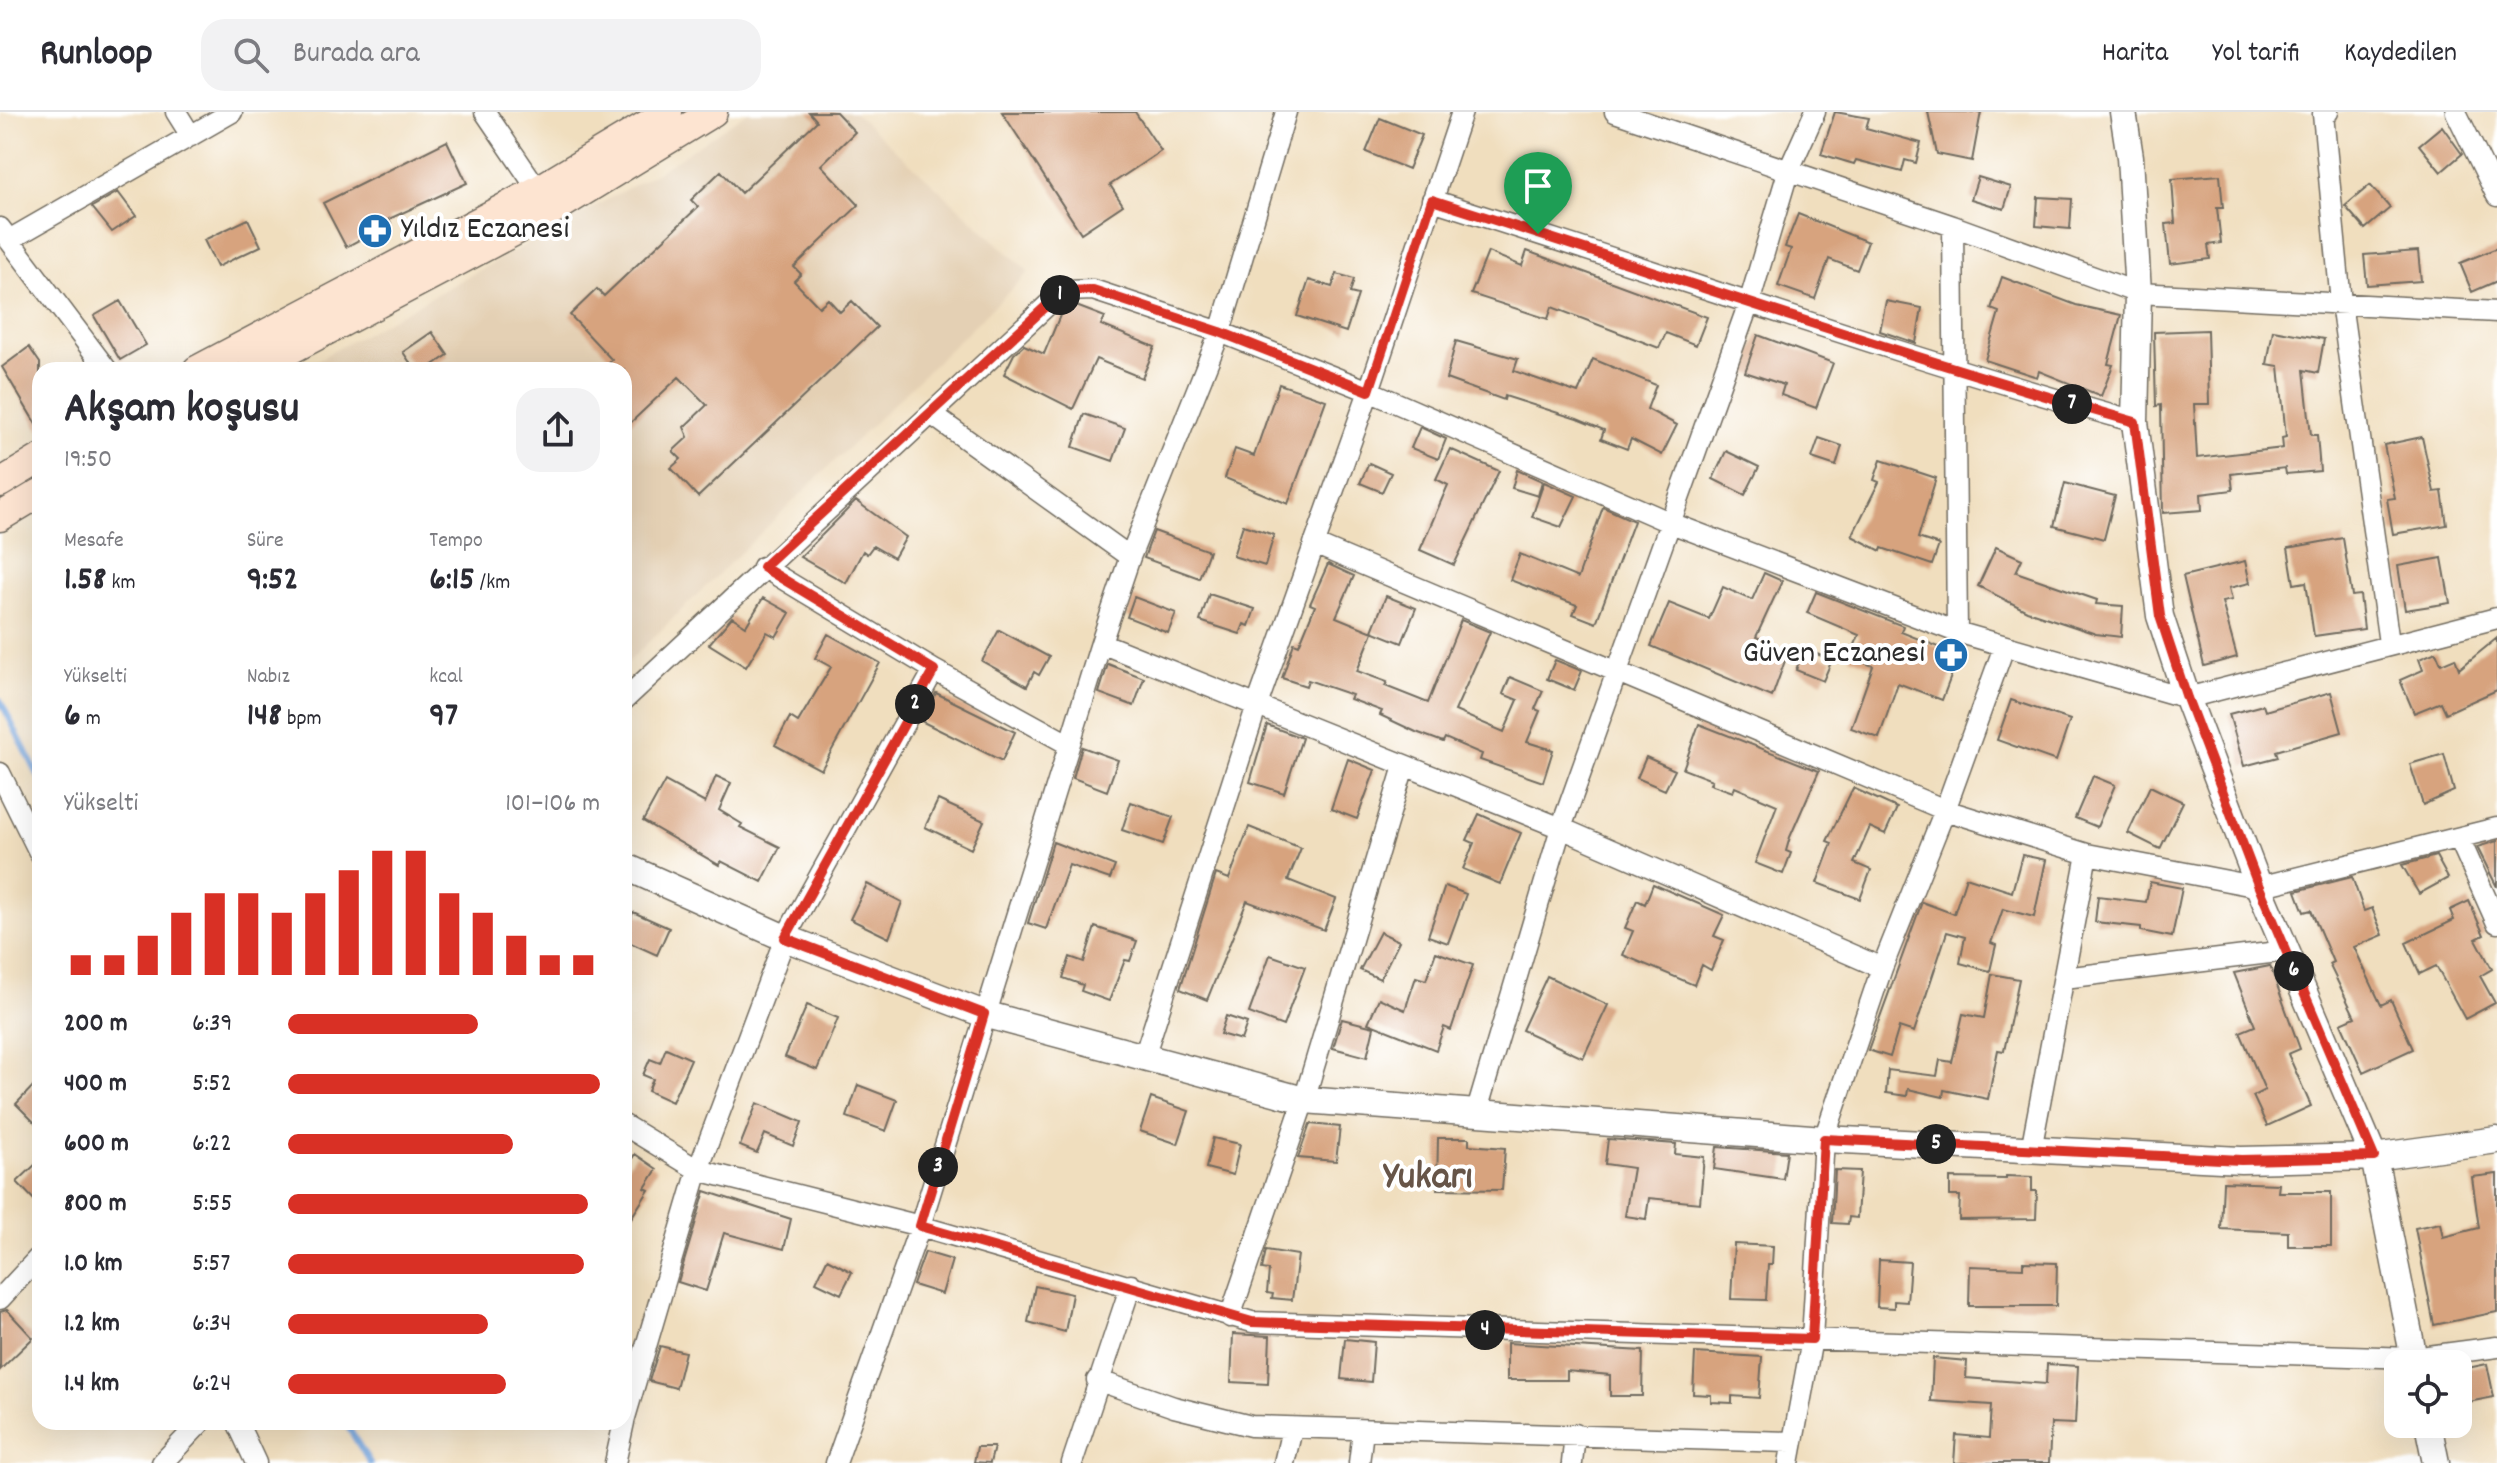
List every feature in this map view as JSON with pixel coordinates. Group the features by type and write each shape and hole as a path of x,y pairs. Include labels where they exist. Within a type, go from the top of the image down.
{"main road":[{"path":"212,362 538,190 668,112"},
{"path":"267,362 538,219 713,112"},
{"path":"0,483 32,464"},
{"path":"0,517 32,498"}],"street":[{"path":"176,112 191,136"},
{"path":"101,362 4,234 232,112"},
{"path":"485,112 538,190"},
{"path":"836,1463 920,1226 1101,643 1130,557 1220,332 1286,112"},
{"path":"1144,1057 1256,708 1369,391 1462,112"},
{"path":"1615,112 1953,226 2138,293 2497,312"},
{"path":"1476,1114 1561,828 1750,300 1788,172 1815,112"},
{"path":"2123,112 2130,157 2138,293 2135,422 2160,616 2187,698 2259,887 2374,1157 2412,1350"},
{"path":"2328,112 2323,114 2341,303 2389,643"},
{"path":"2456,112 2497,196"},
{"path":"1432,200 1750,300 1955,371 2135,422"},
{"path":"1953,226 1957,632"},
{"path":"632,692 763,567 1054,299 1067,291 1093,290 1220,332 1369,391 1671,523 1957,632 2187,698 2389,643 2497,618"},
{"path":"931,414 1130,557"},
{"path":"1314,544 1945,810 2087,854 2259,887 2497,828"},
{"path":"763,567 934,670 1068,744"},
{"path":"1101,643 1256,708 1561,828 1882,968"},
{"path":"1097,1380 1216,1419 1292,1429 1575,1434 1790,1453 1812,1339 1824,1139 1882,968 1945,810 2004,647"},
{"path":"632,1378 698,1170 785,938 934,670"},
{"path":"1230,1317 1304,1100 1404,766"},
{"path":"0,773 7,807 32,843"},
{"path":"2459,838 2497,923"},
{"path":"2031,1150 2087,854"},
{"path":"632,870 785,938 984,1014 1304,1100 1824,1139 2256,1161 2374,1157 2497,1140"},
{"path":"2064,978 2286,951"},
{"path":"632,1130 698,1170 920,1226 1131,1285 1230,1317 1280,1324 2384,1360"},
{"path":"0,1299 32,1265"},
{"path":"1072,1463 1131,1285"},
{"path":"2472,1351 2497,1347"},
{"path":"1284,1463 1292,1429"},
{"path":"162,1463 193,1430"},
{"path":"241,1430 256,1463"},
{"path":"615,1463 622,1430"},
{"path":"1359,1463 1363,1431"},
{"path":"1572,1463 1575,1434"},
{"path":"2431,1438 2436,1463"}],"shaded area":[{"path":"748,112 854,112 1029,272 632,658 632,362 313,362 661,170"}],"building":[{"path":"809,112 836,112 855,132 821,165 859,205 794,267 801,274 794,281 819,307 828,299 840,312 852,301 877,327 698,497 671,468 681,459 673,451 688,437 684,427 707,405 679,377 632,421 632,362 610,362 612,360 570,315 597,289 604,296 698,207 691,200 721,171 741,193 817,121"},
{"path":"1002,112 1135,112 1161,151 1110,185 1123,205 1081,233"},
{"path":"1835,112 1869,118 1866,128 1921,143 1916,163 1905,160 1902,172 1856,160 1854,164 1821,154"},
{"path":"1928,112 1981,112 1972,161 1937,154"},
{"path":"1380,118 1422,135 1408,169 1366,152"},
{"path":"2442,126 2462,154 2441,172 2419,145"},
{"path":"447,141 467,183 389,219 391,223 346,247 323,203"},
{"path":"2220,175 2223,208 2217,208 2221,243 2208,245 2210,259 2170,264 2166,224 2175,223 2172,179"},
{"path":"1978,177 2011,187 2004,209 1971,199"},
{"path":"2370,185 2390,208 2365,229 2345,206"},
{"path":"118,192 136,216 112,232 92,207"},
{"path":"2038,197 2072,199 2070,229 2036,226"},
{"path":"1798,214 1868,242 1857,270 1829,259 1815,299 1778,286 1791,249 1785,247"},
{"path":"248,219 261,246 217,267 204,240"},
{"path":"2497,248 2497,281 2472,292 2460,263"},
{"path":"1527,251 1707,317 1696,345 1666,333 1659,348 1552,307 1548,319 1471,294 1488,252 1522,266"},
{"path":"2418,251 2421,281 2367,285 2364,255"},
{"path":"1337,274 1354,279 1350,293 1358,295 1346,332 1297,316 1309,280 1332,287"},
{"path":"2002,277 2076,305 2121,315 2108,364 2113,365 2101,396 2039,371 2037,377 1985,360 1999,312 1991,309"},
{"path":"120,301 146,345 120,360 94,316"},
{"path":"1886,301 1922,308 1916,343 1880,331"},
{"path":"1071,304 1105,317 1101,325 1155,347 1142,378 1096,359 1073,409 1004,374 1014,354 1024,345 1044,354 1063,308"},
{"path":"2207,330 2209,404 2194,404 2197,458 2283,448 2282,438 2286,437 2279,366 2267,364 2273,330 2324,339 2318,373 2304,370 2311,435 2317,435 2320,471 2286,474 2285,468 2231,474 2233,490 2201,494 2202,510 2163,513 2161,405 2156,406 2154,332"},
{"path":"432,332 448,355 438,362 410,362 403,352"},
{"path":"1758,335 1833,363 1816,408 1781,395 1784,385 1745,372"},
{"path":"1456,341 1518,359 1514,371 1578,393 1593,359 1656,385 1647,409 1677,425 1662,455 1631,439 1627,449 1601,439 1604,430 1577,419 1505,396 1504,400 1446,379"},
{"path":"29,347 39,362 32,362 32,418 2,367"},
{"path":"1279,384 1326,400 1288,504 1225,478 1235,449 1254,456"},
{"path":"1084,414 1125,428 1113,461 1073,447"},
{"path":"1420,427 1446,439 1438,459 1411,448"},
{"path":"2422,437 2434,492 2442,491 2447,525 2393,534 2387,499 2395,498 2384,445"},
{"path":"1819,438 1842,446 1836,466 1812,458"},
{"path":"1450,449 1499,471 1454,565 1420,550 1448,485 1436,479"},
{"path":"1726,451 1759,467 1745,495 1713,479"},
{"path":"1881,460 1936,478 1918,538 1939,545 1932,565 1882,548 1881,551 1852,536 1879,482 1874,480"},
{"path":"1369,463 1391,473 1382,492 1360,483"},
{"path":"1517,470 1542,481 1538,496 1512,488"},
{"path":"1544,482 1576,496 1561,527 1532,517"},
{"path":"2065,483 2115,496 2104,539 2054,526"},
{"path":"856,501 906,537 894,558 873,546 867,554 863,551 846,583 800,557"},
{"path":"1603,507 1634,521 1596,623 1573,614 1577,605 1510,580 1520,554 1578,578"},
{"path":"1243,525 1274,535 1265,566 1233,556"},
{"path":"1154,531 1209,551 1199,578 1144,558"},
{"path":"2343,538 2352,596 2360,595 2364,629 2314,636 2306,582 2294,584 2288,548"},
{"path":"1996,547 2022,559 2016,572 2097,600 2096,604 2123,606 2121,637 2096,634 2027,611 1978,586"},
{"path":"2442,558 2450,603 2405,610 2398,566"},
{"path":"2245,561 2250,583 2229,588 2232,600 2222,602 2237,657 2204,666 2183,576"},
{"path":"1328,564 1354,576 1336,617 1373,632 1357,671 1387,682 1385,686 1428,703 1461,620 1490,632 1455,711 1504,732 1518,700 1503,694 1510,677 1543,691 1535,709 1540,711 1527,742 1553,750 1543,782 1480,760 1482,754 1445,738 1443,742 1416,732 1380,715 1382,711 1350,699 1352,695 1308,680 1306,686 1282,678 1294,643 1299,645 1315,606 1310,604"},
{"path":"1764,573 1782,581 1756,637 1764,640 1762,646 1787,655 1772,697 1651,646 1669,603 1709,619 1723,587 1752,600"},
{"path":"1816,592 1903,626 1901,632 1959,655 1942,700 1898,683 1879,738 1851,728 1873,666 1850,657 1859,635 1807,613"},
{"path":"1209,594 1255,609 1249,626 1244,624 1240,634 1200,621"},
{"path":"1386,596 1416,608 1402,643 1372,631"},
{"path":"1134,597 1176,613 1168,633 1127,617"},
{"path":"763,598 790,613 776,637 767,632 746,667 709,644 732,617 746,626"},
{"path":"999,630 1049,657 1039,675 1034,672 1027,686 982,661"},
{"path":"828,634 880,663 821,770 775,745 790,717 798,722 831,667 815,658"},
{"path":"2497,638 2497,690 2446,713 2441,702 2414,713 2400,680 2423,670 2419,659 2436,652 2441,664 2455,658 2459,669"},
{"path":"1804,649 1832,660 1823,681 1796,670"},
{"path":"1555,660 1582,671 1574,690 1547,679"},
{"path":"1108,664 1144,678 1134,706 1099,693"},
{"path":"2331,692 2342,732 2276,751 2278,757 2244,766 2229,714 2263,705 2265,711"},
{"path":"936,693 1015,732 1002,761 921,721"},
{"path":"2011,700 2070,720 2056,761 1997,740"},
{"path":"1699,724 1819,771 1790,837 1786,851 1791,853 1783,874 1755,863 1777,805 1735,787 1733,792 1710,784 1712,780 1683,769"},
{"path":"1267,725 1302,738 1284,793 1250,782"},
{"path":"1082,747 1118,760 1107,791 1073,778"},
{"path":"2444,754 2454,791 2423,805 2410,764"},
{"path":"1646,757 1675,770 1665,790 1637,778"},
{"path":"1348,759 1375,770 1357,819 1331,809"},
{"path":"716,776 731,783 719,810 742,824 740,827 780,847 762,882 721,861 719,865 643,821 665,781 705,803"},
{"path":"2093,776 2115,785 2097,827 2075,818"},
{"path":"2150,786 2183,802 2160,849 2128,833"},
{"path":"1853,788 1897,808 1885,834 1870,827 1854,863 1871,870 1860,899 1817,883 1832,843 1827,841"},
{"path":"938,800 984,821 971,849 925,827"},
{"path":"1131,802 1173,817 1163,844 1122,830"},
{"path":"1479,814 1521,833 1500,884 1463,869 1474,843 1467,840"},
{"path":"1249,827 1301,848 1288,880 1336,899 1324,930 1247,901 1207,1000 1180,989 1216,874 1229,879"},
{"path":"2497,841 2497,887 2477,847"},
{"path":"1053,842 1115,866 1110,879 1069,865 1046,929 1028,923"},
{"path":"2022,855 2046,860 2034,917 2003,909 1991,943 1996,945 1990,971 1960,963 1965,937 1947,932 1914,1032 1899,1027 1890,1057 1868,1050 1922,902 1954,914 1966,877 2012,892"},
{"path":"2436,856 2448,878 2419,894 2402,865"},
{"path":"2352,877 2364,911 2372,908 2383,935 2354,947 2381,1005 2391,1000 2413,1049 2363,1072 2341,1023 2355,1017 2329,964 2333,962 2311,910 2304,912 2296,891"},
{"path":"2150,882 2182,888 2172,937 2141,931 2141,927 2095,922 2098,896 2146,902"},
{"path":"867,884 902,902 889,938 850,919"},
{"path":"1653,884 1724,915 1714,936 1724,940 1711,970 1702,965 1694,985 1623,955 1633,931 1625,928 1637,900 1645,904"},
{"path":"1445,886 1466,894 1448,943 1428,936"},
{"path":"2469,901 2484,935 2476,939 2492,969 2480,976 2495,1003 2465,1019 2436,966 2420,974 2406,943 2454,920 2450,910"},
{"path":"633,912 669,928 657,955 632,944"},
{"path":"1095,927 1137,941 1130,961 1125,960 1109,1001 1081,991 1083,985 1063,978 1070,957 1084,962"},
{"path":"1380,932 1399,941 1380,979 1360,970"},
{"path":"1436,952 1473,965 1451,1030 1444,1027 1436,1050 1368,1023 1379,998 1405,1010 1416,977 1426,980"},
{"path":"1270,955 1305,967 1283,1026 1249,1013"},
{"path":"2270,966 2300,1049 2288,1054 2311,1106 2267,1126 2253,1096 2265,1090 2240,1032 2255,1026 2234,973"},
{"path":"1992,974 2019,979 2004,1051 1998,1050 1988,1099 1944,1090 1943,1097 1908,1089 1907,1096 1886,1093 1888,1070 1937,1076 1940,1060 1952,1062 1963,1014 1984,1018"},
{"path":"1547,976 1608,1005 1583,1058 1522,1030"},
{"path":"807,1005 838,1018 817,1070 785,1057"},
{"path":"1226,1016 1247,1023 1241,1040 1220,1034"},
{"path":"1342,1019 1374,1027 1367,1057 1333,1048"},
{"path":"666,1048 691,1059 672,1102 648,1091 653,1079 643,1075 650,1059 660,1063"},
{"path":"858,1085 897,1100 886,1131 847,1117"},
{"path":"32,1087 32,1120 16,1104"},
{"path":"1151,1098 1189,1111 1178,1144 1140,1131"},
{"path":"757,1103 802,1122 793,1146 765,1134 757,1153 740,1146"},
{"path":"1310,1124 1340,1127 1336,1161 1298,1158"},
{"path":"1213,1138 1240,1144 1233,1175 1206,1168"},
{"path":"1438,1138 1469,1138 1469,1145 1505,1148 1502,1190 1437,1189"},
{"path":"1608,1139 1676,1144 1675,1154 1704,1157 1700,1203 1649,1198 1646,1219 1625,1216 1633,1168 1605,1164"},
{"path":"1717,1147 1787,1152 1783,1179 1714,1169"},
{"path":"635,1154 657,1169 645,1188 649,1190 632,1217 632,1159"},
{"path":"32,1168 32,1198 17,1182"},
{"path":"1835,1170 1860,1171 1857,1218 1849,1217 1848,1224 1832,1223"},
{"path":"2497,1174 2497,1312 2434,1325 2415,1228 2440,1223 2443,1237 2479,1228 2472,1177"},
{"path":"2006,1176 2032,1177 2032,1191 2037,1191 2036,1219 1959,1220 1960,1196 1950,1196 1950,1178 2006,1179"},
{"path":"2223,1182 2279,1184 2278,1192 2331,1192 2331,1246 2288,1246 2288,1232 2221,1229"},
{"path":"705,1191 791,1219 784,1249 724,1233 706,1291 678,1282"},
{"path":"1734,1244 1773,1246 1772,1265 1768,1265 1766,1300 1731,1299"},
{"path":"1266,1250 1298,1255 1292,1300 1272,1298 1273,1294 1267,1293 1269,1270 1262,1269"},
{"path":"925,1252 952,1260 942,1294 913,1285"},
{"path":"827,1259 852,1272 841,1294 816,1282"},
{"path":"1879,1260 1910,1262 1907,1302 1894,1301 1894,1308 1877,1307"},
{"path":"2023,1262 2057,1263 2056,1306 1969,1306 1970,1266 2023,1268"},
{"path":"1035,1286 1072,1294 1065,1332 1028,1322"},
{"path":"7,1310 32,1339 0,1370 0,1312"},
{"path":"1233,1334 1270,1336 1268,1384 1231,1382"},
{"path":"1345,1339 1374,1342 1371,1382 1341,1379"},
{"path":"1507,1343 1643,1351 1642,1396 1610,1396 1610,1375 1567,1371 1567,1380 1507,1380"},
{"path":"660,1346 685,1352 676,1388 649,1381"},
{"path":"1695,1353 1762,1357 1759,1398 1732,1396 1732,1403 1711,1402 1711,1395 1693,1394"},
{"path":"1933,1358 1967,1361 1966,1378 2046,1384 2047,1364 2078,1366 2075,1424 2051,1423 2049,1463 1954,1463 1956,1435 1989,1438 1991,1405 1931,1401"},
{"path":"2487,1364 2494,1397 2472,1401 2472,1367"},
{"path":"977,1447 994,1447 990,1463 974,1462"}],"waterway":[{"path":"0,700 32,763"},
{"path":"350,1430 370,1463"}],"place":[{"name":"Yıldız Eczanesi","path":"375,231"},
{"name":"Güven Eczanesi","path":"1951,655"}],"district":[{"name":"Yukarı","path":"1428,1179"}],"route":[{"path":"1432,200 1538,234 1750,300 1955,371 2135,422 2160,616 2187,698 2259,887 2374,1157 2241,1160 1824,1139 1812,1339 1252,1322 920,1226 984,1014 785,938 934,670 763,567 1054,299 1067,291 1093,290 1220,332 1369,391 1432,200"}]}
